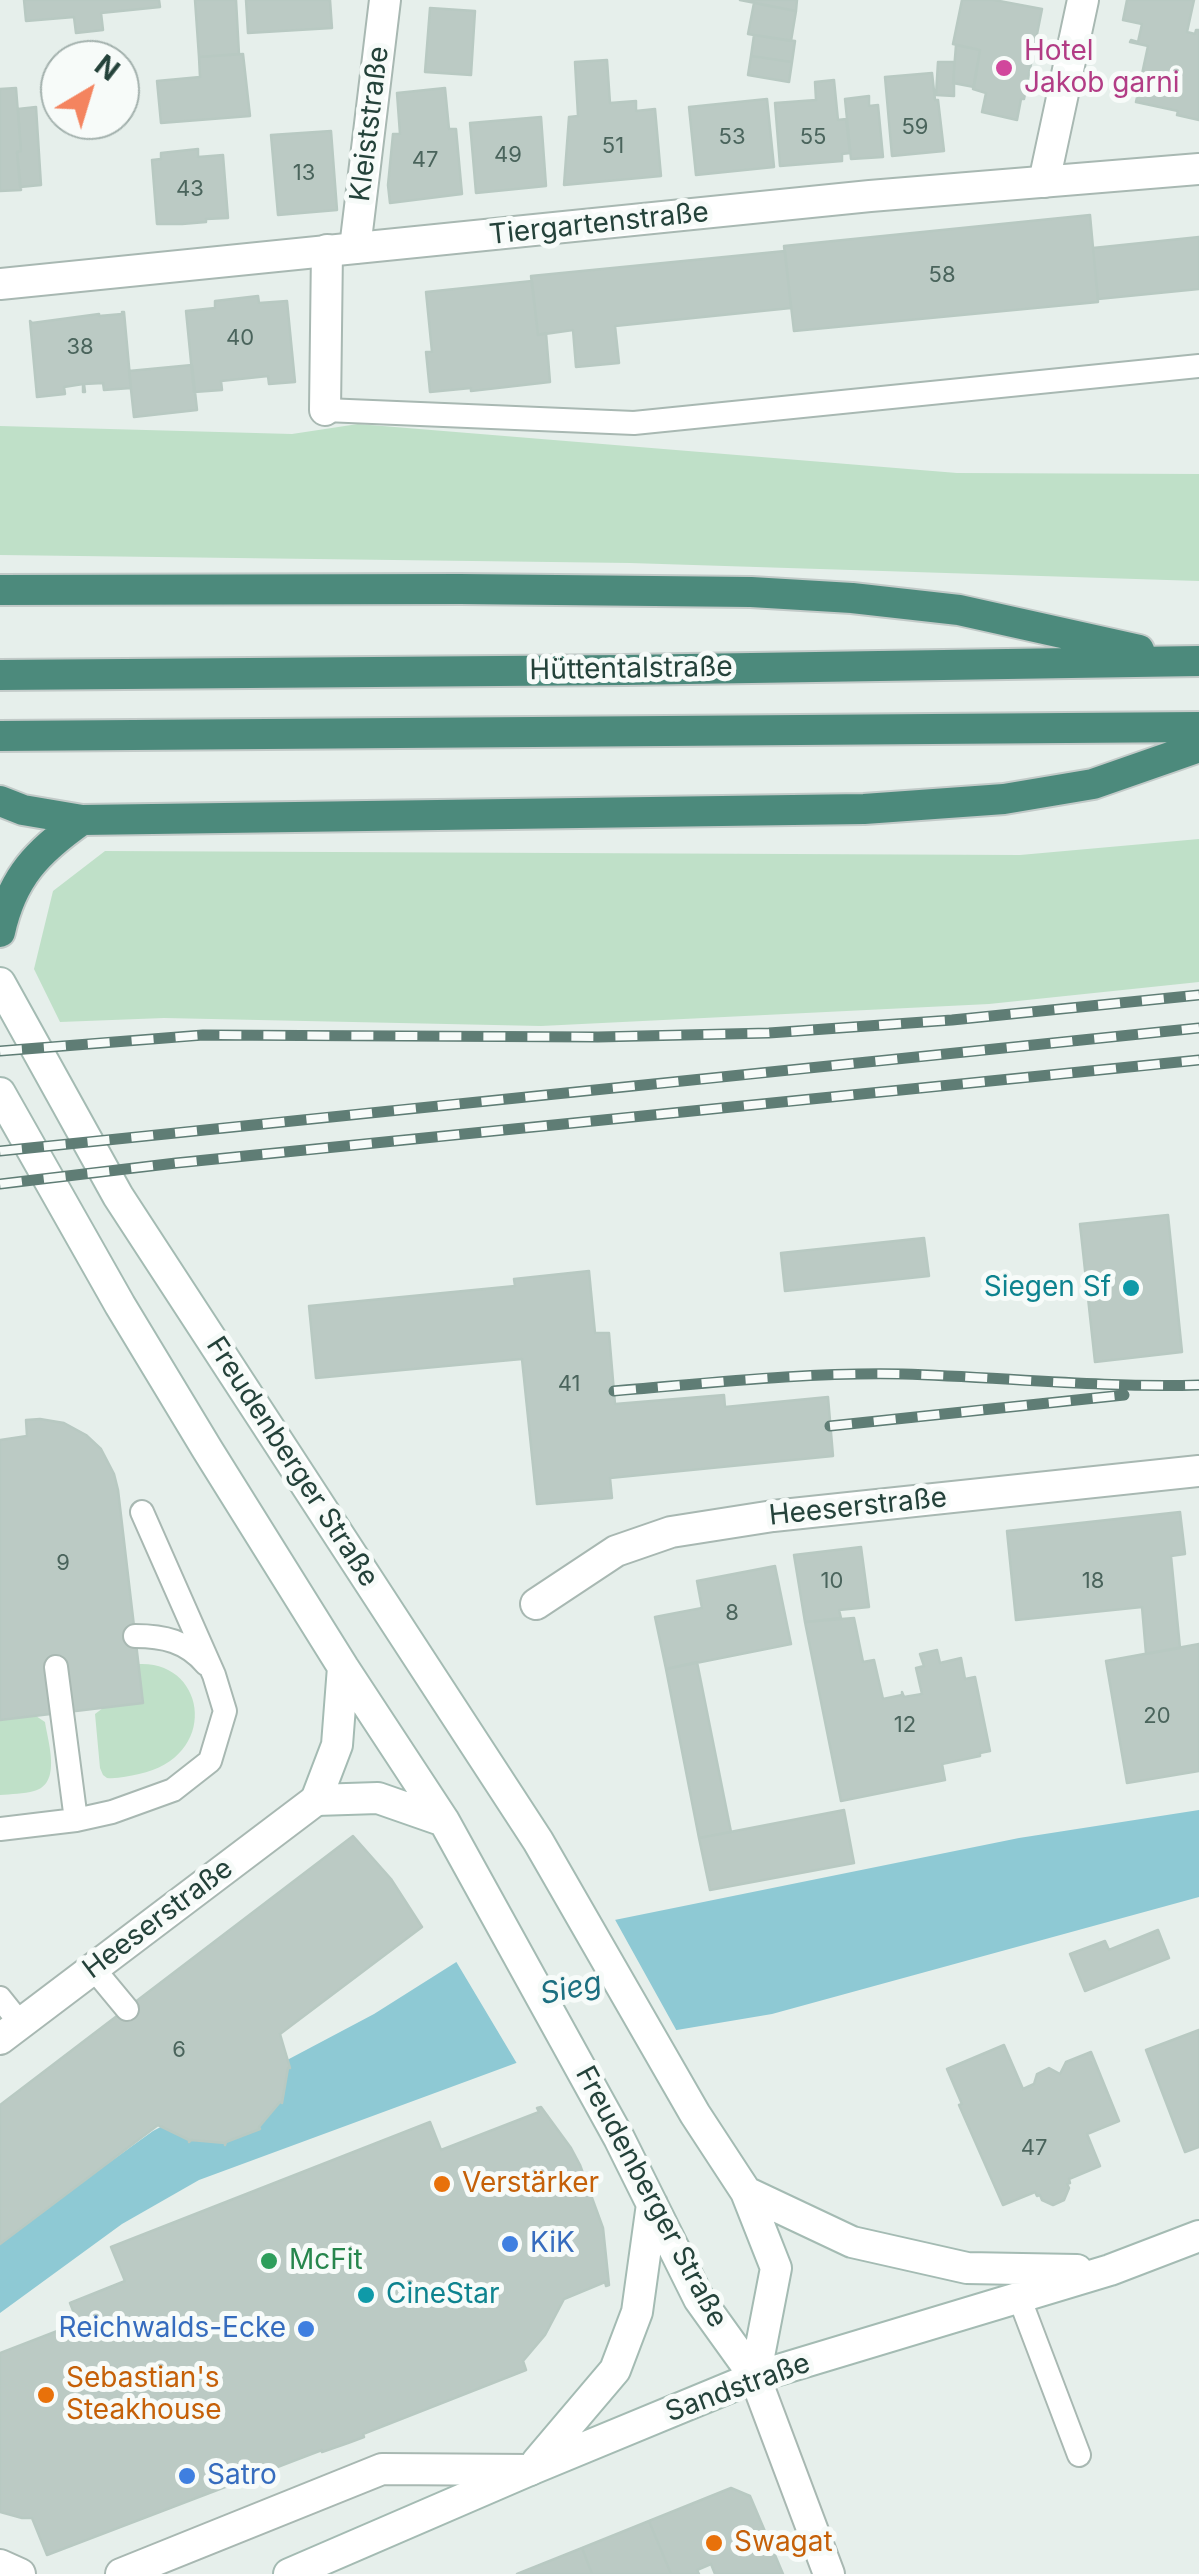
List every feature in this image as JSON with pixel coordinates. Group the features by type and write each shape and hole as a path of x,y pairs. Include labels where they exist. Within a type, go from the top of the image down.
{"highway":[{"path":"0,590 460,588 752,592 959,610 1193,661"},
{"name":"Hüttentalstraße","path":"0,674 1193,661"},
{"path":"0,736 1199,727"},
{"path":"0,800 23,810 82,820 882,808 1004,799 1093,784 1199,746"},
{"path":"0,932 23,874 48,844 82,820"}],"main road":[{"name":"Kleiststraße","path":"325,410 341,249 385,0"},
{"path":"1044,182 1083,0"},
{"name":"Tiergartenstraße","path":"0,284 870,196 1199,169"},
{"name":"Freudenberger Straße","path":"0,982 118,1196 538,1841 695,2114 746,2192 776,2268 755,2376"},
{"name":"Freudenberger Straße","path":"0,1093 130,1321 467,1860 619,2138 700,2299 755,2376"},
{"name":"Heeserstraße","path":"536,1604 616,1551 671,1532 773,1516 1199,1471"},
{"path":"343,1667 337,1745 316,1800 378,1798 444,1821"},
{"name":"Heeserstraße","path":"10,2031 316,1800"},
{"path":"746,2192 852,2242 967,2268 1110,2270"},
{"path":"121,2574 382,2469 530,2470 615,2370 637,2312 652,2204"},
{"name":"Sandstraße","path":"289,2574 755,2376 1110,2270 1199,2236"},
{"path":"755,2376 828,2574"},
{"path":"0,2565 20,2574"}],"lane":[{"path":"325,410 634,423 1199,366"},
{"path":"0,1829 112,1812 173,1790 210,1761 225,1711 214,1675 142,1512"},
{"path":"135,1636 158,1636 180,1642 199,1656 214,1675"},
{"path":"56,1667 76,1820"},
{"path":"93,1968 127,2009"},
{"path":"0,1998 10,2031"},
{"path":"1019,2297 1079,2455"}],"green space":[{"path":"358,424 957,473 1199,474 1199,581 630,563 0,555 0,426 292,434"},
{"path":"1199,839 1199,982 989,1004 541,1026 164,1018 60,1022 34,969 53,891 105,851 1020,855"},
{"path":"139,1664 162,1667 179,1678 190,1693 195,1711 193,1731 183,1749 165,1764 139,1774 107,1778 100,1768 95,1714 103,1708 143,1703"},
{"path":"36,1716 45,1722 51,1761 48,1780 34,1791 0,1795 0,1720"}],"water":[{"name":"Sieg","path":"1199,1810 1199,1897 772,2014 546,2052 199,2180 122,2224 0,2313 0,2241 153,2131 374,2014 469,1954 580,1927 1019,1838"}],"pier":[{"path":"613,1916 679,2035 547,2057 519,2067 454,1958 468,1949"}],"building":[{"path":"24,0 159,0 160,7 101,13 103,30 76,33 74,17 26,21"},
{"path":"195,0 236,0 239,54 199,57"},
{"path":"246,0 330,0 332,28 248,33"},
{"path":"740,0 797,0 796,11"},
{"name":"Hotel Jakob garni","path":"962,0 994,0 1042,9 1017,120 982,112 986,93 973,89 980,50 953,44"},
{"path":"1127,0 1194,0 1187,32 1195,34 1199,30 1199,120 1136,102 1148,46 1130,42 1138,42 1142,24 1123,20"},
{"path":"754,3 796,11 791,41 748,34"},
{"path":"430,8 475,11 471,75 425,72"},
{"path":"754,35 795,41 792,62 751,56"},
{"path":"956,45 980,50 974,87 953,83"},
{"path":"243,54 250,116 161,123 157,81 200,77 199,57"},
{"path":"751,56 792,62 789,82 748,75"},
{"path":"607,60 610,103 636,101 636,111 655,109 661,176 564,185 569,117 578,116 575,62"},
{"path":"938,62 954,62 954,96 936,95"},
{"path":"932,73 944,151 892,156 885,77"},
{"path":"834,80 838,120 846,119 850,153 842,154 842,161 780,166 775,103 816,100 815,82"},
{"path":"16,88 21,190 0,191 0,89"},
{"path":"445,88 449,129 456,129 462,194 390,203 393,134 400,134 397,93"},
{"path":"869,96 869,106 878,105 883,157 851,159 845,99"},
{"path":"767,99 774,167 696,175 689,107"},
{"path":"36,107 41,185 20,187 18,109"},
{"path":"541,117 546,186 476,193 470,123"},
{"path":"331,131 337,210 278,215 271,135"},
{"path":"198,149 198,157 223,155 228,218 157,224 152,160 161,159 161,153"},
{"path":"1090,215 1098,302 794,331 784,246"},
{"path":"1199,237 1199,289 1098,299 1093,248"},
{"path":"785,251 791,308 615,326 619,363 576,367 573,330 538,335 531,276"},
{"path":"532,281 538,335 546,333 550,382 430,392 426,352 432,352 426,292"},
{"path":"258,296 259,303 287,301 295,382 269,384 268,376 221,381 222,390 194,392 186,311 215,308 215,301"},
{"path":"122,312 131,388 104,390 103,383 84,384 83,392 83,384 64,387 65,394 37,397 30,321"},
{"path":"192,365 197,410 134,417 129,371"},
{"name":"Siegen Sf","path":"1168,1215 1182,1352 1095,1362 1080,1224"},
{"path":"924,1238 929,1276 785,1291 781,1253"},
{"path":"589,1271 595,1333 609,1333 615,1404 724,1395 725,1407 828,1397 833,1456 610,1478 612,1498 537,1504 522,1359 316,1378 309,1306 515,1286 514,1279"},
{"path":"26,1420 64,1423 86,1435 101,1449 114,1474 143,1703 0,1720 0,1440 27,1436"},
{"path":"1180,1512 1185,1554 1171,1556 1180,1648 1146,1654 1142,1607 1016,1620 1007,1531"},
{"path":"861,1547 869,1607 839,1610 841,1618 805,1622 794,1555"},
{"path":"775,1566 791,1644 666,1669 655,1617 702,1608 697,1581"},
{"path":"854,1618 863,1662 874,1660 883,1699 902,1692 904,1697 922,1694 916,1668 924,1666 920,1654 937,1650 940,1663 961,1658 965,1679 975,1677 990,1751 942,1764 945,1780 841,1801 805,1622"},
{"path":"1199,1644 1199,1771 1127,1783 1106,1661"},
{"path":"697,1662 731,1832 699,1838 666,1669"},
{"path":"844,1810 854,1863 710,1890 699,1838"},
{"path":"353,1836 391,1879 422,1927 280,2034 290,2068 282,2103 260,2129 225,2145 189,2142 158,2125 0,2244 0,2105"},
{"path":"1158,1930 1169,1958 1085,1991 1070,1954 1105,1941 1109,1950"},
{"path":"1199,2030 1199,2147 1185,2152 1146,2050"},
{"path":"1004,2045 1023,2089 1034,2084 1037,2074 1049,2068 1060,2074 1066,2062 1091,2052 1119,2121 1087,2134 1100,2166 1069,2179 1064,2200 1053,2205 1035,2192 1003,2205 947,2069"},
{"name":"Reichwalds-Ecke","path":"541,2107 580,2165 603,2228 609,2285 605,2282 564,2299 545,2335 523,2361 526,2370 363,2434 364,2437 47,2555 32,2518 0,2512 0,2353 78,2323 70,2303 125,2281 111,2247 430,2122 441,2150 539,2112 537,2108"},
{"name":"Swagat","path":"731,2488 750,2496 783,2574 715,2574 711,2564 697,2570 699,2574 671,2574 649,2521"},
{"path":"649,2521 671,2574 592,2574 582,2548"},
{"path":"582,2548 592,2574 517,2574"}],"railway":[{"path":"0,1051 203,1035 598,1037 769,1033 952,1020 1199,995"},
{"path":"0,1151 1199,1028"},
{"path":"0,1184 1199,1060"},
{"path":"614,1391 867,1374 1199,1385"},
{"path":"830,1426 1124,1395"}],"place":[{"name":"Hotel Jakob garni","path":"1004,68"},
{"name":"Siegen Sf","path":"1131,1288"},
{"name":"Verstärker","path":"442,2184"},
{"name":"KiK","path":"510,2244"},
{"name":"McFit","path":"269,2261"},
{"name":"CineStar","path":"366,2295"},
{"name":"Reichwalds-Ecke","path":"306,2329"},
{"name":"Sebastian's Steakhouse","path":"46,2395"},
{"name":"Satro","path":"187,2476"},
{"name":"Swagat","path":"714,2543"}]}
